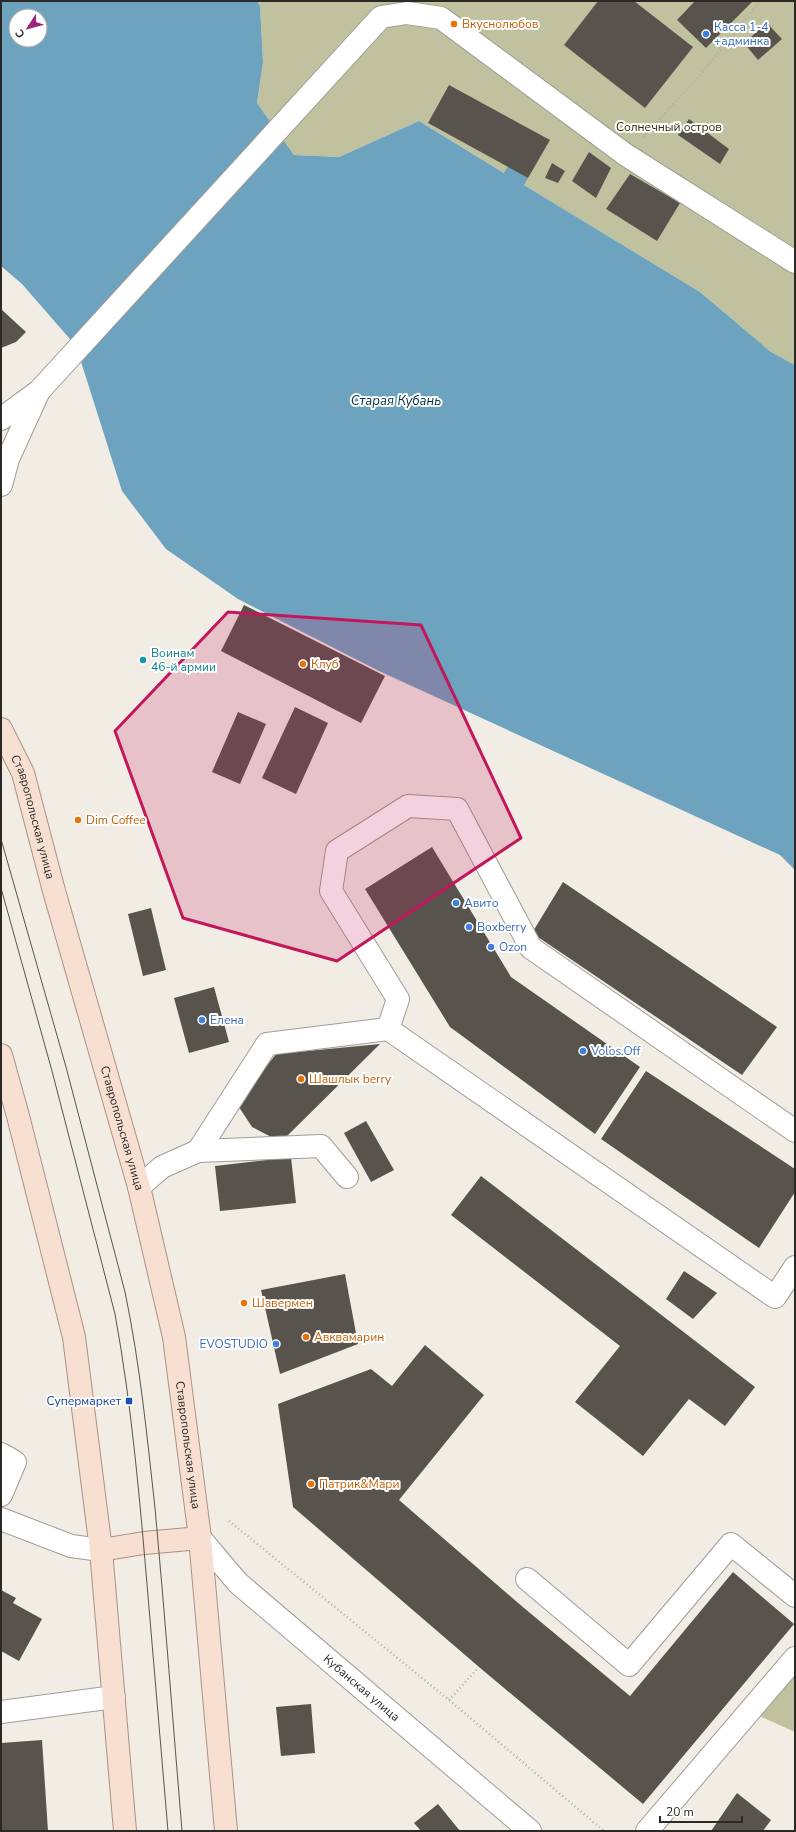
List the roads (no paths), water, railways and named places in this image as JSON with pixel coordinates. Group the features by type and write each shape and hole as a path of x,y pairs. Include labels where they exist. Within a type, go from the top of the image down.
{"main road":[{"name":"Ставропольская улица","path":"1,729 23,773 57,899 139,1187 174,1337 200,1538 226,1831"},
{"path":"1,1055 74,1337 101,1550 125,1831"},
{"path":"101,1550 144,1543 200,1538"}],"street":[{"path":"1,419 39,392 307,96 381,9 441,18 626,155 795,262"},
{"path":"1,485 8,459 39,392"},
{"path":"388,1029 398,999 332,891 337,852 408,806 457,809 531,948 795,1131"},
{"path":"198,1151 267,1044 388,1029 775,1297 795,1267"},
{"path":"139,1187 162,1166 198,1151 321,1146 347,1177"},
{"path":"1,1454 15,1462 1,1495"},
{"path":"1,1519 72,1546 101,1550"},
{"name":"Кубанская улица","path":"200,1538 238,1583 530,1831"},
{"path":"527,1579 629,1665 731,1544 795,1596"},
{"path":"647,1831 795,1658"},
{"path":"1,1712 114,1697"}],"water":[{"name":"Старая Кубань","path":"1,1 257,1 260,6 263,62 257,103 294,155 339,157 419,121 504,173 508,166 528,178 524,185 700,292 771,352 795,365 795,870 780,855 379,671 238,599 166,549 122,491 76,346 22,284 1,266"}],"tram line":[{"path":"1,839 66,1067 125,1292 135,1346 143,1400 155,1508 182,1831"},
{"path":"1,888 52,1071 115,1314 131,1419 139,1490 168,1831"}],"place":[{"name":"Вкуснолюбов","path":"454,24"},
{"name":"Касса 1-4 +админка","path":"706,34"},
{"name":"Воинам 46-й армии","path":"143,660"},
{"name":"Клуб","path":"303,664"},
{"name":"Dim Coffee","path":"78,820"},
{"name":"Авито","path":"456,903"},
{"name":"Boxberry","path":"469,927"},
{"name":"Ozon","path":"491,947"},
{"name":"Елена","path":"202,1020"},
{"name":"Volos.Off","path":"583,1051"},
{"name":"Шашлык berry","path":"301,1079"},
{"name":"Шавермен","path":"244,1303"},
{"name":"Авквамарин","path":"306,1337"},
{"name":"EVOSTUDIO","path":"276,1344"},
{"name":"Супермаркет","path":"129,1401"},
{"name":"Патрик&Мари","path":"311,1484"}],"park label":[{"name":"Солнечный остров","path":"669,127"}]}
